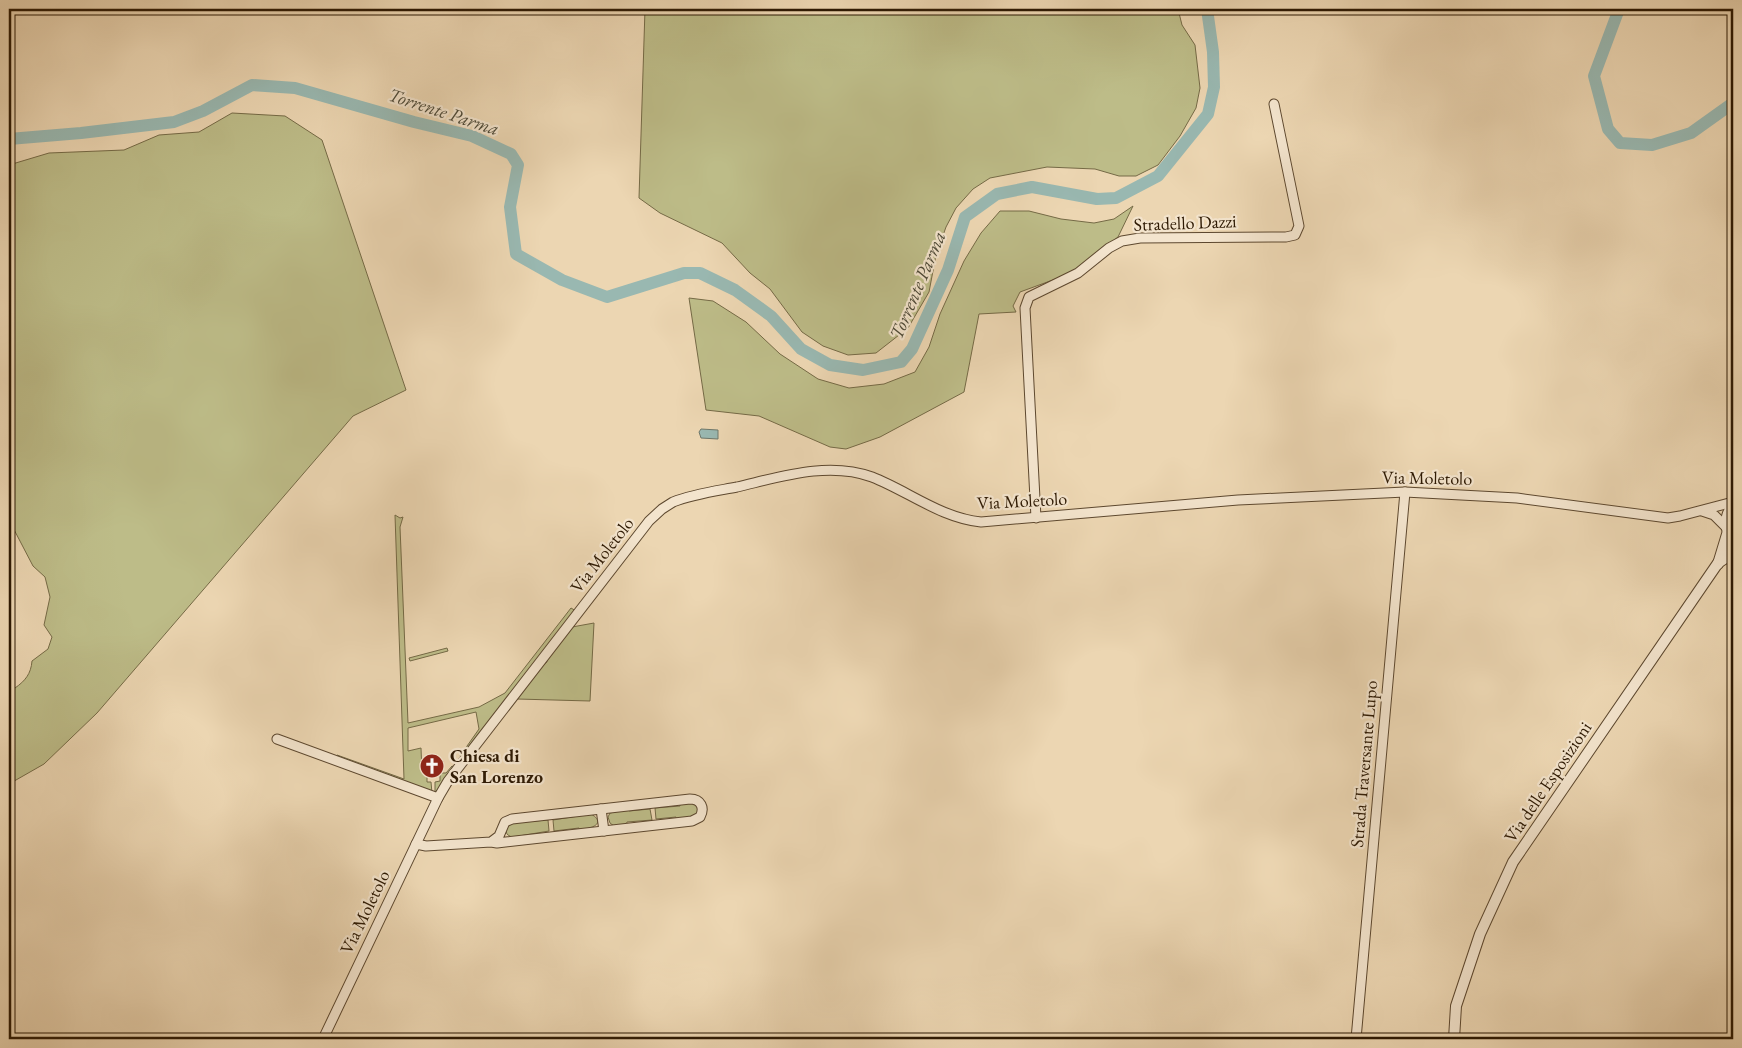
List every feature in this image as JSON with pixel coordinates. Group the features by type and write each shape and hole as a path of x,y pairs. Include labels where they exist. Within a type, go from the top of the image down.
{"street":[{"name":"Stradello Dazzi","path":"1036,518 1025,308 1029,297 1078,273 1109,248 1122,241 1140,238 1286,237 1295,235 1299,226 1274,104"},
{"name":"Via Moletolo","path":"323,1039 438,798 459,765 649,521 673,502 798,474 819,470 840,470 878,479 944,512 965,519 991,522 1238,500 1405,492 1517,498 1668,518 1733,503"},
{"name":"Strada Traversante Lupo","path":"1356,1039 1405,492"},
{"name":"Via Moletolo","path":"1727,532 1727,514 1733,503"},
{"path":"1702,511 1714,514 1727,532"},
{"name":"Via delle Esposizioni","path":"1454,1039 1456,1006 1480,934 1513,862 1717,564 1727,532"},
{"name":"Via delle Esposizioni","path":"1717,564 1733,553"},
{"path":"277,739 438,798"},
{"path":"416,844 428,846 497,843 695,820 700,817 703,808 698,801 690,799 510,819 504,824 499,836 491,842"},
{"path":"601,809 604,831"},
{"path":"502,829 505,838 515,841"}],"shaded area":[{"path":"645,9 1178,9 1182,25 1195,45 1200,88 1196,108 1180,136 1158,165 1136,176 1119,176 1095,169 1047,167 990,178 973,189 956,208 946,227 936,255 929,292 908,328 876,353 848,355 823,346 802,332 770,289 750,273 722,243 660,213 639,198"},
{"path":"232,113 285,116 322,140 406,390 353,416 97,713 44,764 9,784 9,682 15,688 25,680 32,661 48,649 52,637 44,625 50,597 45,577 33,566 9,520 9,165 49,153 124,150 159,135 199,132"},
{"path":"1133,206 1118,237 1072,273 1020,292 1013,306 1016,312 979,314 964,392 880,437 846,449 830,447 759,416 706,410 689,298 713,301 746,322 780,354 818,379 849,388 884,384 915,372 929,347 940,314 964,261 981,233 1000,211 1029,211 1061,219 1094,223 1114,219"},
{"path":"395,515 400,518 403,517 400,527 408,723 479,707 505,693 571,608 576,611 462,757 460,756 479,729 476,712 408,728 408,751 421,748 422,773 427,773 427,782 431,782 432,793 336,759 337,755 404,779"},
{"path":"594,623 590,701 517,699 547,662 546,658 572,627"},
{"path":"447,648 448,651 410,661 409,658"},
{"path":"452,766 454,767 435,792 435,782 440,781 440,773 446,773"},
{"path":"691,802 696,804 699,810 695,816 676,819 676,817 656,819 655,808 680,806 680,804"},
{"path":"629,809 629,811 650,809 652,820 627,822 626,825 614,826 610,823 608,817 610,813"},
{"path":"591,814 598,821 592,827 580,830 579,828 554,831 553,820"},
{"path":"548,820 549,831 513,837 506,832 509,823"}],"water":[{"path":"701,429 718,430 718,439 701,438 699,432"}],"waterway":[{"name":"Torrente Parma","path":"9,139 174,122 203,111 252,85 295,88 414,122 472,136 511,154 518,165 510,207 516,254 562,280 607,297 684,273 700,273 735,290 771,316 801,349 830,365 863,370 901,362 912,349 948,270 965,217 997,194 1032,187 1097,199 1116,198 1158,176 1208,114 1214,87 1213,52 1207,9"},
{"name":"Torrente Parma","path":"1619,9 1594,76 1608,129 1620,143 1652,145 1691,133 1733,103"}],"place":[{"name":"Chiesa di San Lorenzo","path":"432,766"}]}
